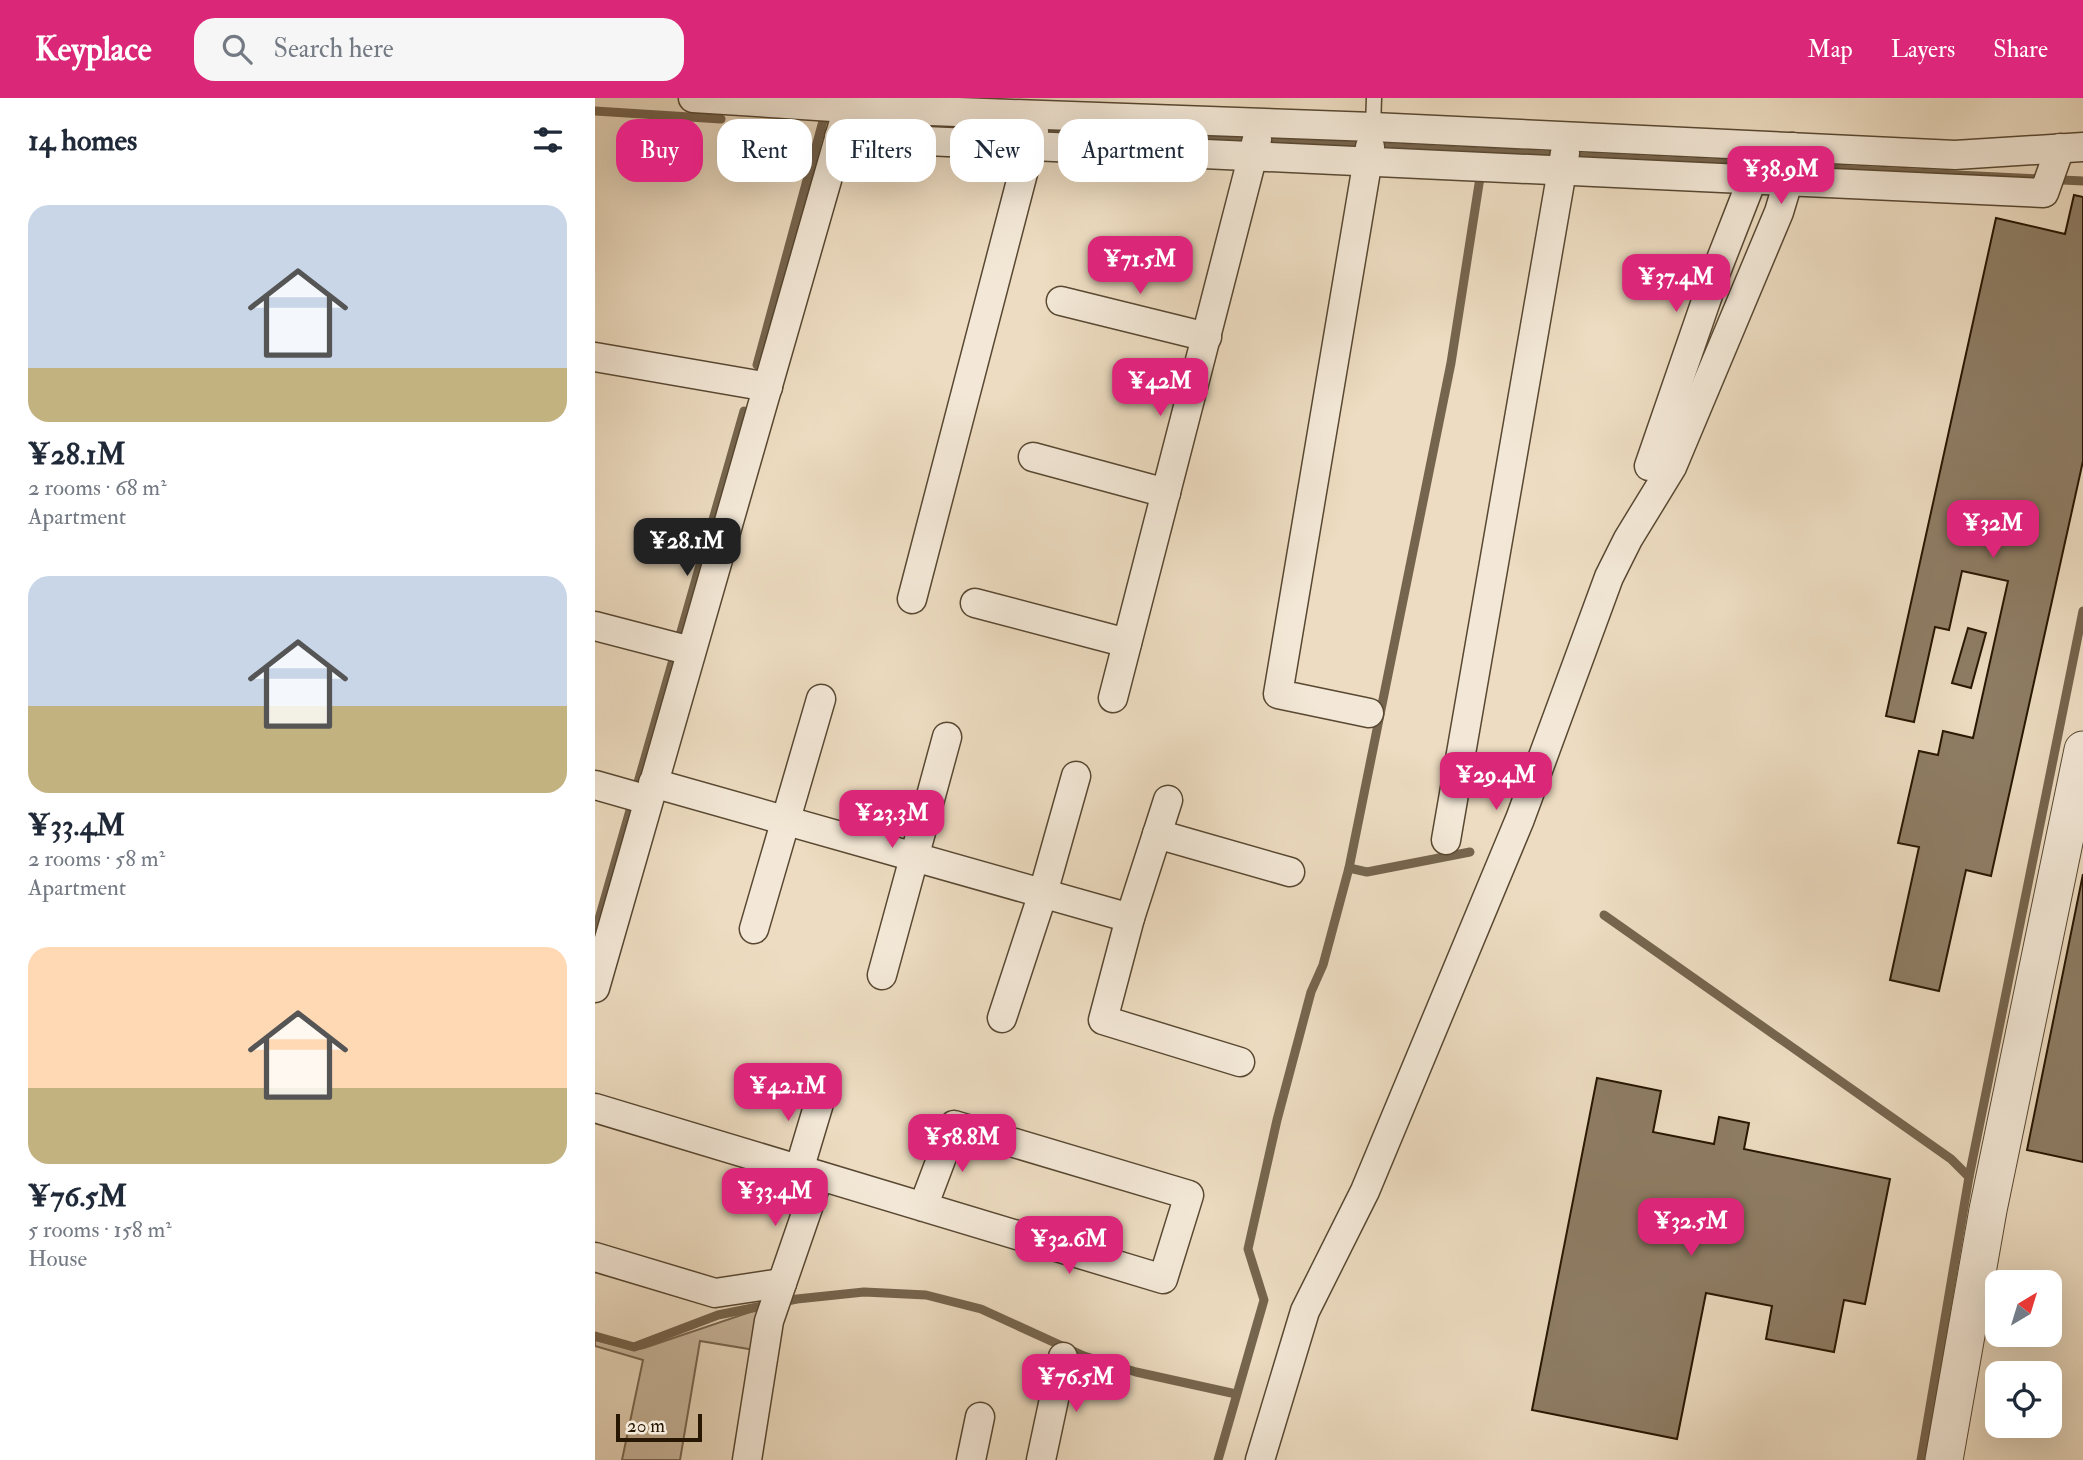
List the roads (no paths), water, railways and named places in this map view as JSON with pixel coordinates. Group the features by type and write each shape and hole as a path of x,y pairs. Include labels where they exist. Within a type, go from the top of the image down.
{"street":[{"path":"693,98 799,101 950,120"},
{"path":"845,119 848,108"},
{"path":"1044,130 1790,164 2044,193 2061,163 1955,155 1790,164 1752,180 1565,154 1483,168 1371,146"},
{"path":"1112,698 1257,140"},
{"path":"1370,713 1278,694 1371,146"},
{"path":"1446,840 1565,154"},
{"path":"1260,1460 1304,1311 1365,1191 1520,819 1609,578 1628,539 1672,467 1779,212 1790,164"},
{"path":"1649,466 1716,272 1752,180"},
{"path":"595,988 602,938 681,649 768,387 826,182"},
{"path":"912,599 1020,182"},
{"path":"1061,301 1207,337"},
{"path":"595,358 768,387"},
{"path":"1033,457 1166,493"},
{"path":"975,603 1127,643"},
{"path":"595,626 681,649"},
{"path":"754,929 821,699"},
{"path":"882,975 947,737"},
{"path":"1944,1460 1988,1210 2083,750"},
{"path":"1003,1018 1043,893 1076,776"},
{"path":"595,785 785,820 1130,918"},
{"path":"1168,800 1130,918 1103,1020 1240,1062"},
{"path":"1157,834 1290,872"},
{"path":"747,1460 769,1321 809,1172 823,1090"},
{"path":"595,1108 923,1207 1164,1279 1189,1195 954,1125 923,1207"},
{"path":"595,1257 715,1293 777,1296"},
{"path":"1041,1460 1063,1357"},
{"path":"971,1460 980,1417"}],"lane":[{"path":"1371,146 1374,98"}],"waterway":[{"path":"595,111 721,119"},
{"path":"757,365 823,121"},
{"path":"936,126 2083,181"},
{"path":"1218,1460 1264,1300 1248,1249 1277,1120 1311,992 1323,965 1349,868 1451,363 1484,152"},
{"path":"595,933 744,411"},
{"path":"1921,1460 1969,1177 2083,611"},
{"path":"1349,868 1367,872 1470,852"},
{"path":"1604,915 1951,1159 1969,1177"},
{"path":"595,1336 634,1347 718,1315 797,1299 864,1292 926,1295 981,1309 1084,1356 1136,1372 1236,1394"}]}
